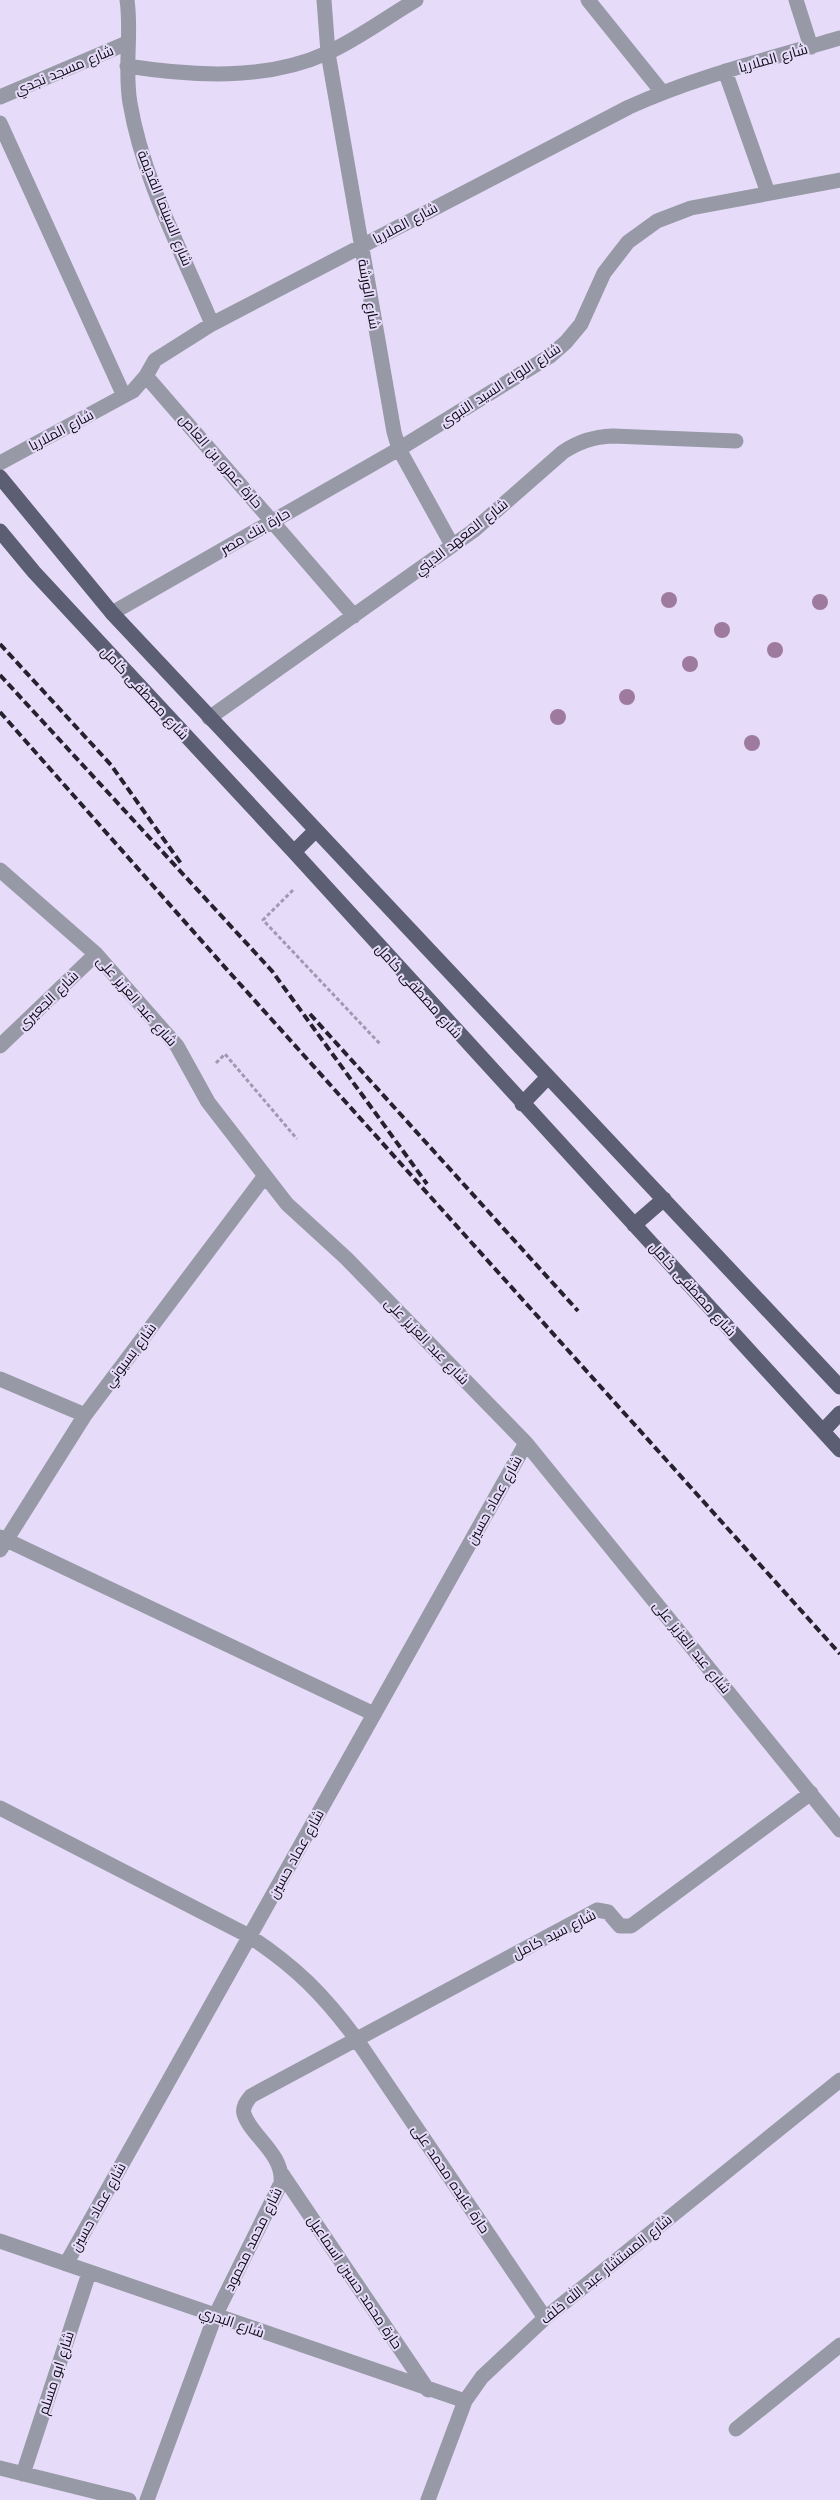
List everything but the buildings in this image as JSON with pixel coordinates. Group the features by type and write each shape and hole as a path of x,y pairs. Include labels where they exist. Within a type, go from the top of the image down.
{"main road":[{"path":"0,477 112,613 840,1387"},
{"name":"شارع مصطفى كامل","path":"0,531 40,580 294,852 522,1104 840,1450"},
{"path":"294,852 316,830"},
{"path":"522,1104 548,1077"},
{"path":"634,1225 664,1198"},
{"path":"823,1431 840,1413"}],"street":[{"name":"شارع السينما القديمة","path":"127,0 129,100 136,134 146,167 212,324"},
{"name":"شارع الورشة","path":"324,0 328,52 389,405 399,450 452,545"},
{"name":"شارع مسجد نجدي","path":"127,66 163,72 234,73 304,62 328,52 416,0"},
{"path":"796,0 811,47"},
{"path":"594,2 662,92"},
{"name":"شارع الملاريا","path":"0,464 124,396 133,390 146,376 155,360 212,324 629,107 662,92 725,71 840,38"},
{"name":"شارع مسجد نجدي","path":"0,96 127,44"},
{"path":"725,71 768,193"},
{"path":"0,123 124,396"},
{"name":"شارع اللواء السيد النبوى","path":"399,450 550,356 566,342 581,324 604,273 628,242 657,221 691,208 840,180"},
{"name":"حارة عمرو بن العاص","path":"146,376 354,616"},
{"name":"شارع المعهد الديني","path":"209,718 490,517 563,452 578,442 595,437 614,436 736,441"},
{"name":"حارة بنك مصر","path":"112,613 399,450"},
{"name":"شارع عبد العزيز على","path":"0,870 96,954 177,1046 208,1102 287,1204 346,1258 526,1443 840,1830"},
{"name":"شارع الجعيرى","path":"0,1046 96,954"},
{"name":"شارع بسيوني","path":"2,1542 85,1415 264,1176"},
{"path":"0,1379 85,1415"},
{"name":"شارع عماد حسين","path":"66,2264 526,1443"},
{"path":"2,1542 374,1714"},
{"name":"شارع سيد كامل","path":"356,2040 597,1910 608,1912 620,1926 631,1926 811,1794"},
{"name":"حارة عايده محمد على","path":"0,1808 249,1936 279,1956 307,1979 331,2005 356,2040 545,2318"},
{"name":"شارع محمد محمود","path":"147,2500 215,2316 278,2190 282,2174 279,2164 244,2114 245,2104 251,2096 356,2040"},
{"name":"شارع المستشار عبد الله خلف","path":"428,2500 465,2401 482,2377 545,2318 840,2080"},
{"name":"حارة محمد حسين اسماعيل","path":"282,2174 428,2390"},
{"name":"شارع البدري","path":"0,2241 428,2390 465,2401"},
{"name":"شارع ابو مسلم","path":"23,2474 89,2273"},
{"path":"736,2429 840,2345"},
{"path":"0,2468 128,2500"}],"path":[{"path":"312,873 263,920 381,1045"},
{"path":"225,1054 297,1139"}],"railway":[{"path":"0,644 111,765 182,865"},
{"path":"0,675 272,971 427,1184"},
{"path":"0,712 222,964 840,1654"},
{"path":"310,1014 578,1311"}]}
